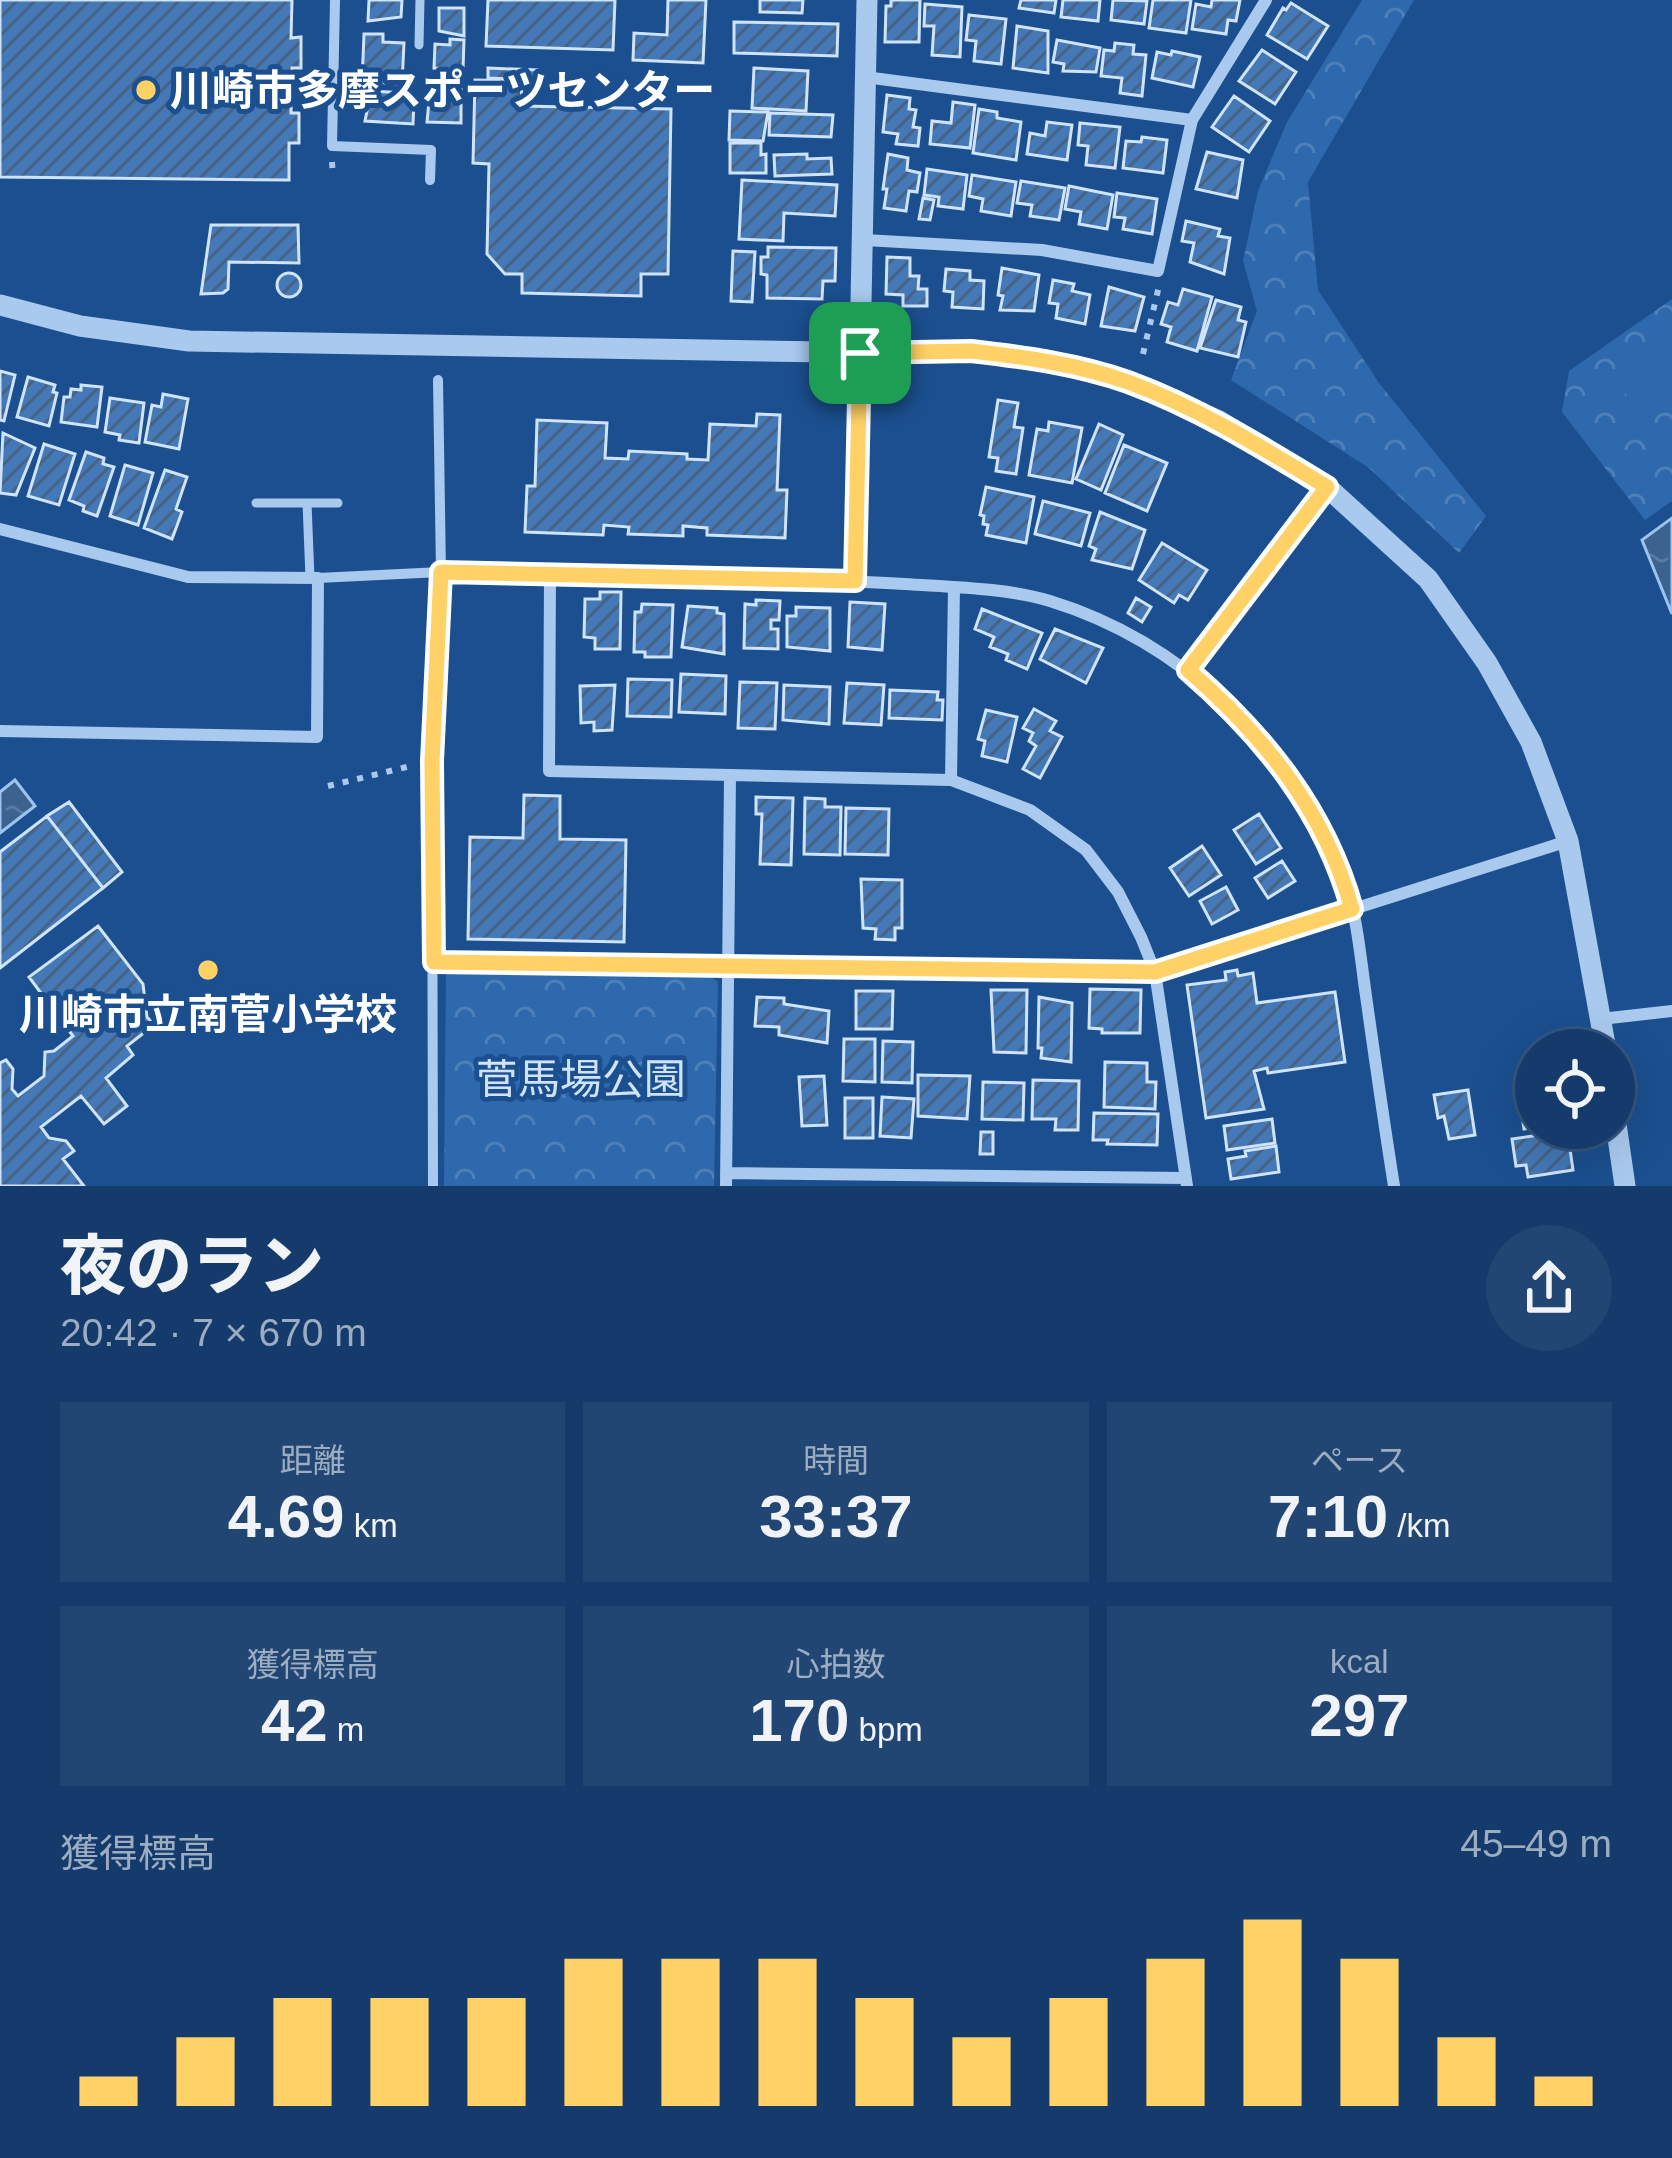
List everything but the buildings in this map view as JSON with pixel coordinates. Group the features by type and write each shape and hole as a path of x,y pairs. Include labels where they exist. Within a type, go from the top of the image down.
{"street":[{"path":"335,0 332,146 431,150 430,180"},
{"path":"855,581 867,0"},
{"path":"865,240 1042,250 1158,271 1192,120 1266,0"},
{"path":"865,77 1192,120"},
{"path":"0,305 80,326 189,341 971,351 1045,360 1126,381 1219,422 1327,487 1428,579 1487,663 1532,742 1568,841 1603,1029"},
{"path":"433,1186 432,761 441,572 438,380"},
{"path":"1188,670 1327,487"},
{"path":"0,529 188,577 441,572 855,581 954,587 1048,600 1121,631 1188,670 1241,717 1282,765 1333,854 1352,909 1394,1186"},
{"path":"550,574 549,771 951,780 1030,810 1086,850 1118,892 1155,972 1187,1182 726,1180 730,776"},
{"path":"0,731 317,737 314,578"},
{"path":"951,780 954,587"},
{"path":"619,963 1155,972 1568,841"},
{"path":"434,962 459,962"},
{"path":"1601,1019 1672,1011"},
{"path":"1619,1149 1624,1186"}],"lane":[{"path":"419,45 420,0"},
{"path":"256,503 338,503"},
{"path":"308,503 314,578"}],"path":[{"path":"1143,354 1160,293 1158,271"},
{"path":"328,786 432,761"},
{"path":"459,962 619,963"}],"green space":[{"path":"1362,0 1414,0 1308,182 1318,290 1379,383 1486,516 1459,553 1369,468 1231,380 1257,311 1243,261 1258,191 1287,122"},
{"path":"1672,299 1672,501 1645,520 1562,412 1569,371"},
{"path":"1672,326 1672,388 1639,412 1610,372"},
{"name":"菅馬場公園","path":"704,972 718,982 714,1186 444,1186 446,973"}],"water":[{"path":"1672,518 1672,614 1642,540"},
{"path":"15,780 35,806 0,833 0,792"}],"place":[{"name":"川崎市多摩スポーツセンター","path":"146,90"},
{"name":"川崎市立南菅小学校","path":"208,970"}],"route":[{"path":"971,351 1045,360 1126,381 1219,422 1327,487 1188,670 1241,717 1282,765 1314,815 1342,874 1352,909 1155,972 434,962 432,761 441,572 855,581 860,353 971,351"}]}
